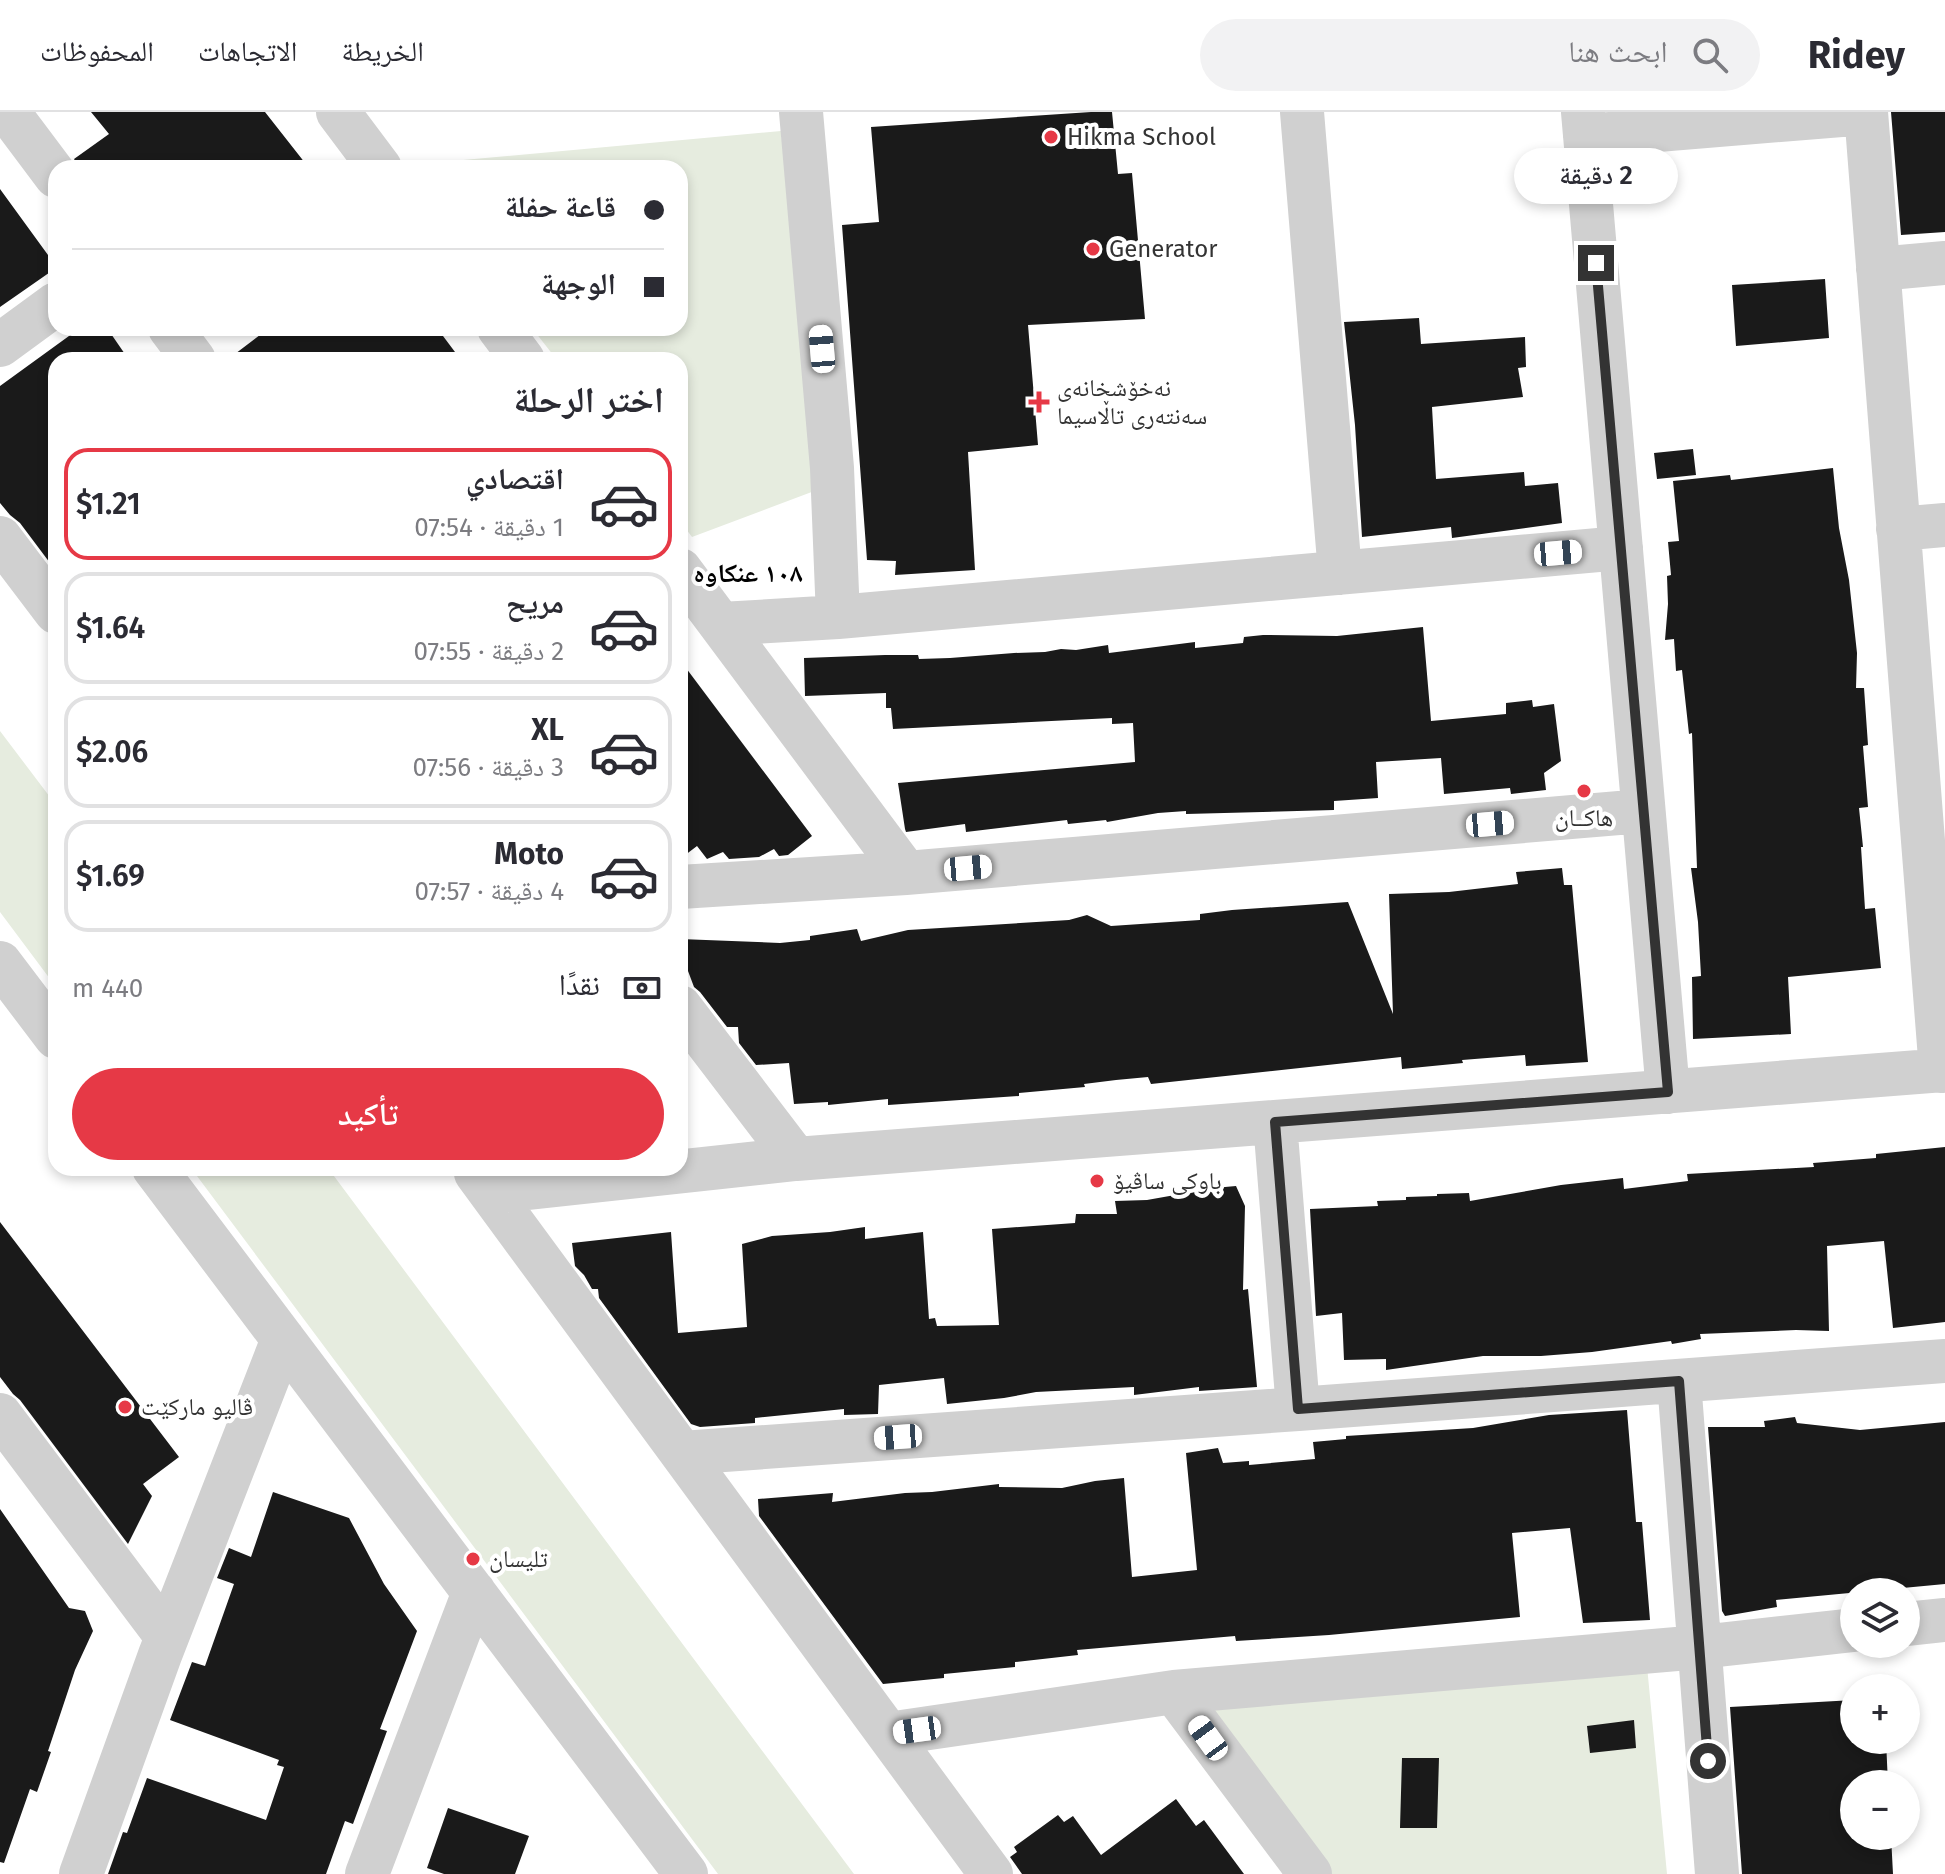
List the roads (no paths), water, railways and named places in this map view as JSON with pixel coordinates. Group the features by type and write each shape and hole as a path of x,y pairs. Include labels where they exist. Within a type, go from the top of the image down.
{"street":[{"path":"8,112 48,165"},
{"path":"338,112 374,160"},
{"path":"801,112 832,468 838,617"},
{"path":"1302,112 1340,573"},
{"path":"688,1166 796,1159 1943,1071 1866,113 1584,124 1668,1092"},
{"path":"1878,269 1945,263"},
{"path":"0,345 48,310"},
{"path":"1898,529 1945,525"},
{"path":"0,538 48,601"},
{"path":"721,624 838,617 1621,548"},
{"path":"688,581 906,873"},
{"path":"688,887 906,873 1643,811"},
{"path":"0,963 48,1026"},
{"path":"688,1017 796,1159"},
{"path":"1275,1122 1298,1409"},
{"path":"160,1176 474,1592 666,1864"},
{"path":"482,1180 542,1176"},
{"path":"482,1180 991,1874"},
{"path":"81,1874 167,1637 283,1339"},
{"path":"682,1453 1945,1361"},
{"path":"1679,1381 1717,1874"},
{"path":"0,1415 167,1637"},
{"path":"367,1874 474,1592"},
{"path":"1920,1623 1945,1620"},
{"path":"888,1734 1174,1692 1700,1647 1840,1632"},
{"path":"1174,1692 1310,1874"}],"place":[{"name":"Hikma School","path":"1051,137"},
{"name":"Generator","path":"1093,249"},
{"name":"نەخۆشخانەی سەنتەری تاڵاسیما","path":"1039,402"},
{"name":"هاكــان","path":"1584,791"},
{"name":"باوکی ساڤیۆ","path":"1097,1181"},
{"name":"ڤالیو مارکێت","path":"125,1407"},
{"name":"تليسان","path":"473,1559"}],"district":[{"name":"١٠٨ عنکاوە","path":"748,573"}]}
